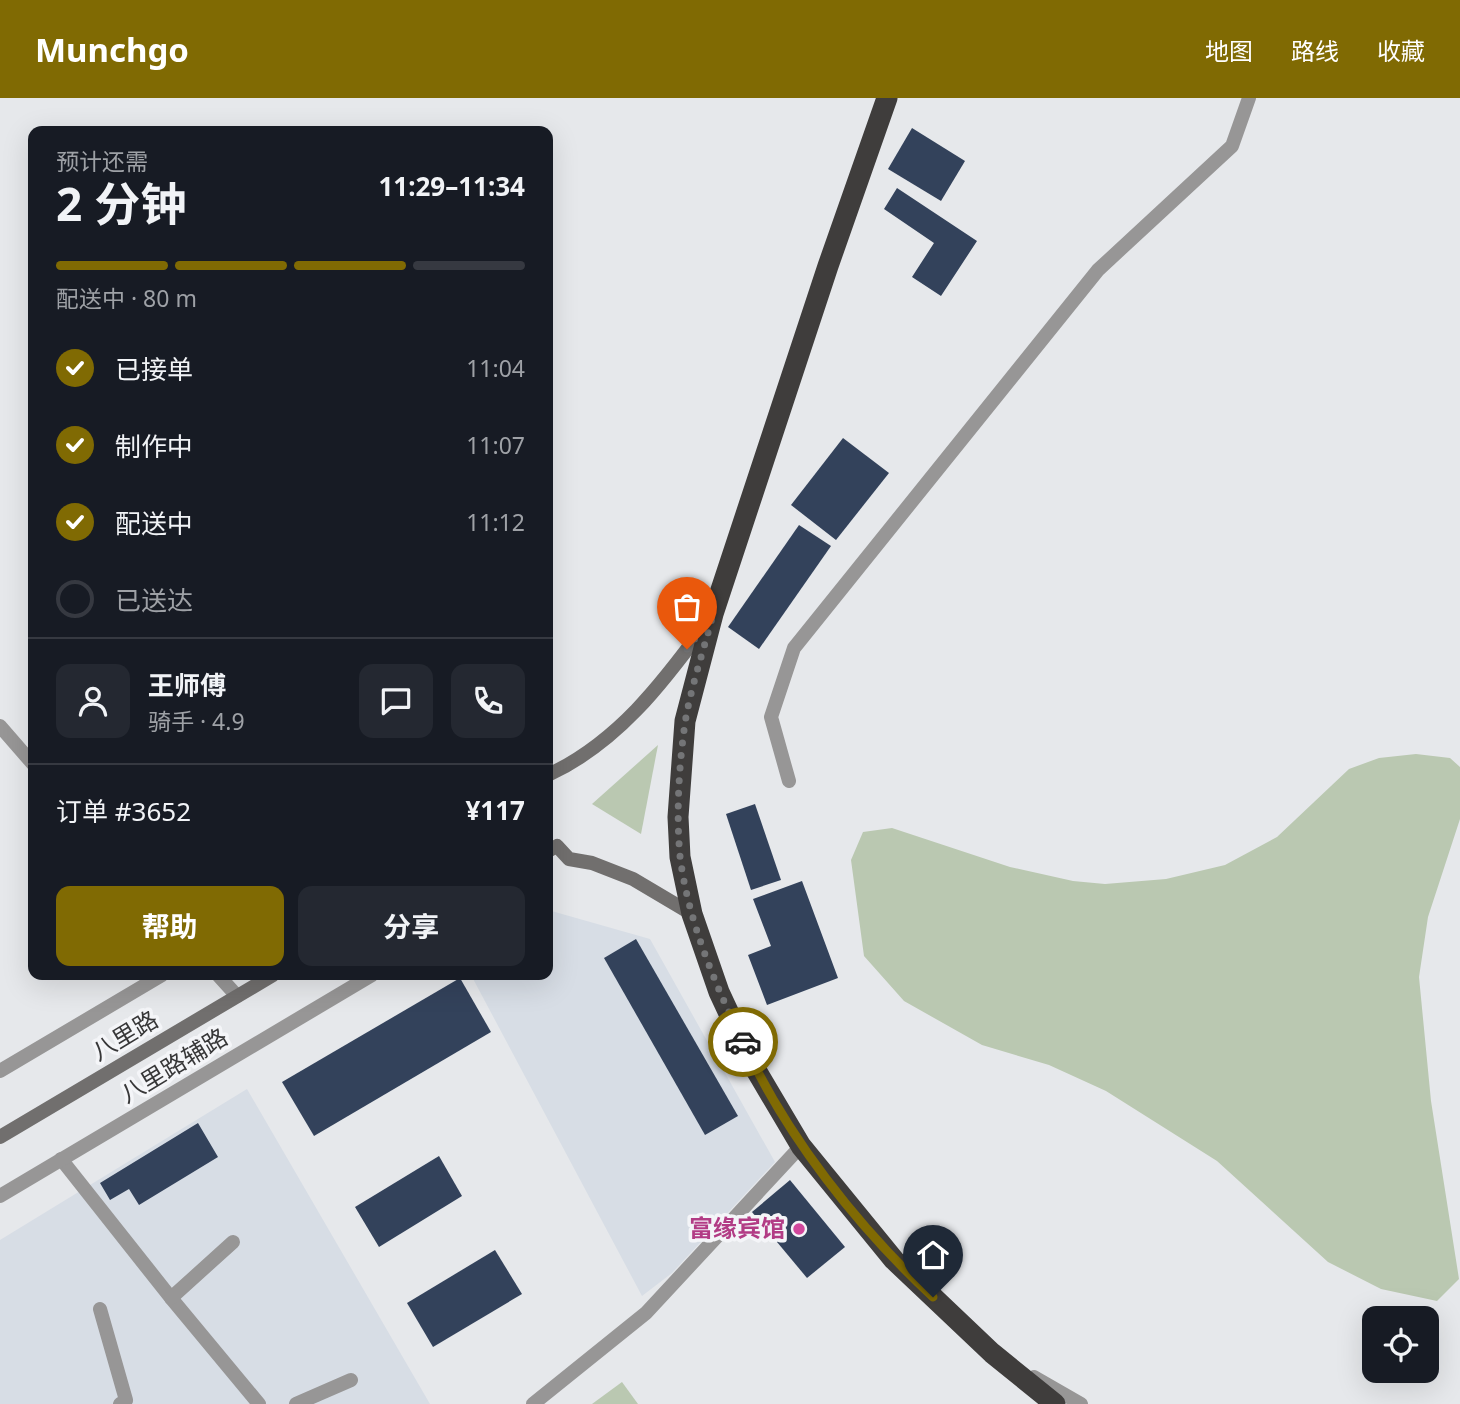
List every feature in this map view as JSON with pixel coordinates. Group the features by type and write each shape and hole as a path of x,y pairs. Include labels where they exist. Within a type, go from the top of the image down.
{"highway":[{"path":"887,98 828,266 713,614 685,721 678,817 680,857 692,914 719,992 747,1053 801,1146 894,1260 992,1353 1055,1404"}],"main road":[{"path":"553,773 576,762 629,718 655,691 713,614"},
{"path":"553,851 569,859 592,863 633,879 692,914"},
{"name":"八里路","path":"0,1137 264,980"}],"street":[{"path":"789,780 771,717 794,648 1098,271 1232,146 1249,98"},
{"path":"0,726 28,758"},
{"path":"0,1071 154,980"},
{"path":"223,980 237,996"},
{"name":"八里路辅路","path":"0,1196 364,980"},
{"path":"533,1404 646,1313 801,1146"},
{"path":"61,1159 258,1404"},
{"path":"171,1298 233,1242"},
{"path":"100,1309 126,1400 120,1404"},
{"path":"992,1353 1082,1404"},
{"path":"296,1404 351,1380"}],"shaded area":[{"path":"553,911 650,939 775,1162 672,1273 642,1296 474,980 553,980"},
{"path":"247,1089 430,1404 0,1404 0,1240"}],"green space":[{"path":"658,745 641,834 592,804"},
{"path":"1416,754 1450,758 1460,767 1460,819 1428,917 1419,977 1431,1101 1459,1279 1437,1301 1381,1289 1328,1262 1217,1161 1106,1091 1049,1065 982,1045 904,1001 864,956 851,860 863,832 892,828 1010,867 1073,881 1105,884 1166,879 1225,865 1277,837 1349,769 1379,758"},
{"path":"622,1382 638,1404 592,1404"}],"building":[{"path":"912,128 965,161 941,201 888,169"},
{"path":"897,188 977,241 941,296 912,277 934,243 884,209"},
{"path":"843,438 889,473 836,540 791,505"},
{"path":"799,525 831,546 759,649 728,627"},
{"path":"755,804 781,880 751,890 726,814"},
{"path":"802,881 838,978 767,1005 748,955 771,946 753,899"},
{"path":"636,939 738,1116 705,1135 604,958"},
{"path":"457,980 461,980 491,1032 314,1136 282,1082"},
{"path":"198,1123 218,1157 139,1205 129,1189 110,1200 100,1183"},
{"path":"439,1156 462,1196 379,1247 355,1207"},
{"name":"富缘宾馆","path":"790,1180 845,1247 807,1278 752,1212"},
{"path":"495,1250 522,1294 433,1347 407,1303"}],"way so far":[{"path":"687,649 713,614 685,721 678,817 680,857 692,914 719,992 743,1042"}],"place":[{"name":"富缘宾馆","path":"799,1229"}],"route":[{"path":"743,1042 753,1065 801,1146 894,1260 933,1297"}]}
